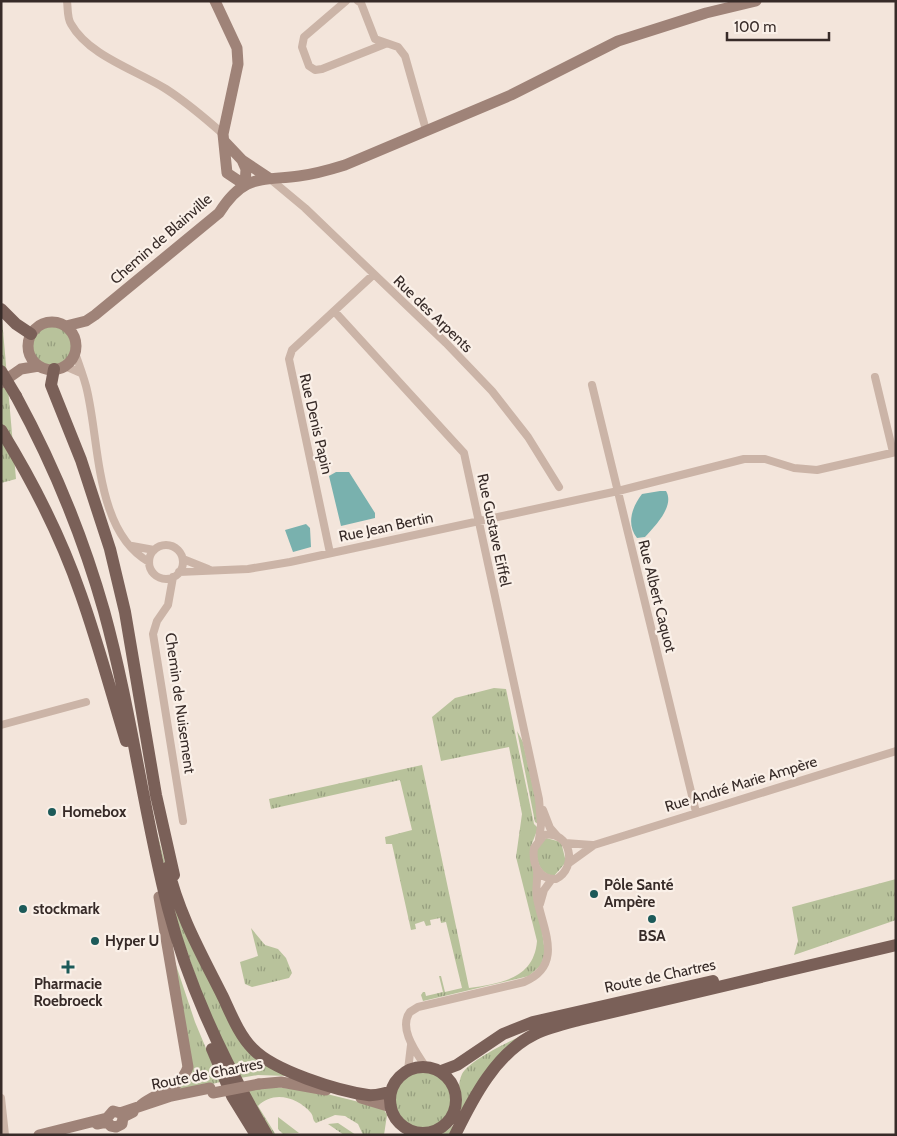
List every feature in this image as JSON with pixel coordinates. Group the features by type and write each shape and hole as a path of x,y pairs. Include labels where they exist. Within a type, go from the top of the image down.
{"main road":[{"path":"1,309 18,326 31,334"},
{"path":"59,368 51,385 80,460 110,549 125,612 156,795 172,869 187,923"},
{"path":"1,370 37,435 80,530 107,607 171,878 187,923 236,1023 252,1049 267,1062 316,1081"},
{"path":"1,377 15,397 61,500 92,588 112,670 159,897 184,978 217,1063 232,1096 256,1135"},
{"path":"1,430 42,502 81,594 106,670 128,748"},
{"path":"69,508 103,610 168,908 192,982 220,1050 267,1135"},
{"name":"Route de Chartres","path":"441,1071 457,1065 504,1034 533,1022 896,940"},
{"path":"454,1086 464,1068 506,1041 535,1029 896,946"},
{"path":"454,1135 488,1078 511,1051 534,1034 579,1020"},
{"path":"425,1066 441,1071 454,1086 456,1102 451,1118 440,1129 423,1134 401,1129 391,1107 391,1092 397,1079 408,1070 425,1066"},
{"name":"Route de Chartres","path":"316,1081 368,1095 391,1092"}],"street":[{"path":"67,1 70,23 91,46 111,61 165,88 224,137 242,160 246,169 245,185 235,180 227,172"},
{"path":"215,1 237,48 238,64 224,137 227,200"},
{"path":"346,1 304,37 302,47 309,66 315,70 322,69 385,44"},
{"path":"358,1 361,3 375,39 398,47 404,56 426,130"},
{"name":"Chemin de Blainville","path":"75,340 86,321 220,213 227,200 245,185 256,180 298,176 328,170 511,95 618,40 706,12 756,1"},
{"path":"242,160 268,178"},
{"path":"227,172 230,164 242,160"},
{"name":"Rue des Arpents","path":"268,178 301,205 446,342 492,391 528,437 558,487"},
{"name":"Rue Denis Papin","path":"330,553 288,359 292,350 373,275"},
{"name":"Rue Gustave Eiffel","path":"335,312 464,453 538,799 541,825 539,839"},
{"name":"Chemin de Blainville","path":"66,326 86,321"},
{"path":"21,369 29,351 31,334 43,324 59,323 66,326 75,340 75,353 86,388 104,491 113,519 130,545 149,562 152,571 163,578 169,592"},
{"path":"29,351 39,366"},
{"path":"59,368 75,353"},
{"path":"1,383 21,369 39,366 82,373"},
{"path":"875,377 895,452"},
{"name":"Rue Albert Caquot","path":"592,385 696,812"},
{"name":"Rue Jean Bertin","path":"176,575 248,569 330,553 618,491 744,459 764,459 794,468 817,470 895,452"},
{"path":"130,545 154,550 162,546 171,546 179,551 183,559 176,575 163,578"},
{"path":"149,562 154,550"},
{"name":"Rue Jean Bertin","path":"183,559 212,571"},
{"name":"Chemin de Nuisement","path":"176,575 169,592 168,605 157,621 153,634 183,821"},
{"path":"1,725 86,702"},
{"name":"Rue André Marie Ampère","path":"569,863 594,845 896,750"},
{"name":"Rue Gustave Eiffel","path":"538,799 550,828 556,836"},
{"path":"408,1070 411,1045 406,1021 408,1014 414,1009 524,982 542,969 547,959 548,948 539,906 536,892 537,871 534,853 539,839 546,835 556,836 565,843 569,863 562,875 552,879 544,890 539,906"},
{"name":"Rue André Marie Ampère","path":"565,843 594,845"},
{"path":"537,871 543,876 552,879"},
{"path":"141,1105 178,1084 185,1077 188,1067 159,897"},
{"path":"411,1045 425,1066"},
{"name":"Route de Chartres","path":"121,1115 141,1105 171,1096 283,1077 316,1081"},
{"name":"Route de Chartres","path":"257,1082 281,1082 302,1085 391,1107"},
{"name":"Route de Chartres","path":"56,1135 107,1120 113,1112 121,1115 211,1090"},
{"path":"1,1098 5,1135"},
{"name":"Route de Chartres","path":"38,1135 73,1129"}],"green space":[{"path":"1,308 16,479 1,483"},
{"path":"51,325 59,327 68,335 72,346 70,354 62,363 51,367 43,365 34,357 30,346 32,338 40,329"},
{"path":"494,688 506,689 534,824 538,828 531,846 545,953 541,965 529,976 423,1001 421,995 423,992 425,992 426,996 443,992 439,976 441,976 445,992 462,988 446,922 441,923 440,918 430,920 431,925 426,926 424,921 415,924 416,929 411,930 392,844 386,844 385,837 412,830 400,780 271,809 269,799 422,765 469,988 493,984 514,977 530,964 535,954 537,941 516,857 522,814 509,747 441,761 432,717 455,698"},
{"path":"517,731 523,742 537,805 538,824 535,822"},
{"path":"155,826 170,880 239,1035 287,1076 258,1075 240,1078 214,1028 179,929"},
{"path":"546,838 561,842 566,862 554,876 542,870 537,859 536,850"},
{"path":"896,879 896,920 794,955 798,941 792,907"},
{"path":"251,928 265,945 278,949 286,958 292,973 289,978 252,987 245,984 240,962 258,956"},
{"path":"172,953 195,1022 220,1082 178,1093 179,1087 184,1082"},
{"path":"521,1036 452,1135 439,1135 457,1121 461,1106 460,1082 462,1074 466,1069 488,1053"},
{"path":"423,1070 439,1075 444,1079 448,1084 453,1100 448,1116 444,1121 439,1125 423,1130 407,1125 402,1121 398,1116 393,1100 398,1084 402,1079 407,1075"},
{"path":"273,1087 315,1091 383,1108 387,1115 384,1135 363,1135 358,1124 345,1116 335,1115 316,1123 306,1107 292,1100 278,1097 264,1101 258,1106 276,1135 271,1135 245,1090"},
{"path":"278,1117 299,1133 283,1134 278,1129"},
{"path":"338,1123 356,1135 344,1135 328,1124"}],"water":[{"path":"336,472 349,472 375,513 375,518 341,526 329,476"},
{"path":"666,491 668,497 668,503 663,516 645,537 637,538 631,521 635,504 642,494"},
{"path":"306,524 310,528 311,547 293,552 285,530"}],"place":[{"name":"Homebox","path":"52,812"},
{"name":"Pôle Santé Ampère","path":"594,894"},
{"name":"stockmark","path":"23,909"},
{"name":"BSA","path":"652,919"},
{"name":"Hyper U","path":"95,941"},
{"name":"Pharmacie Roebroeck","path":"68,967"}]}
